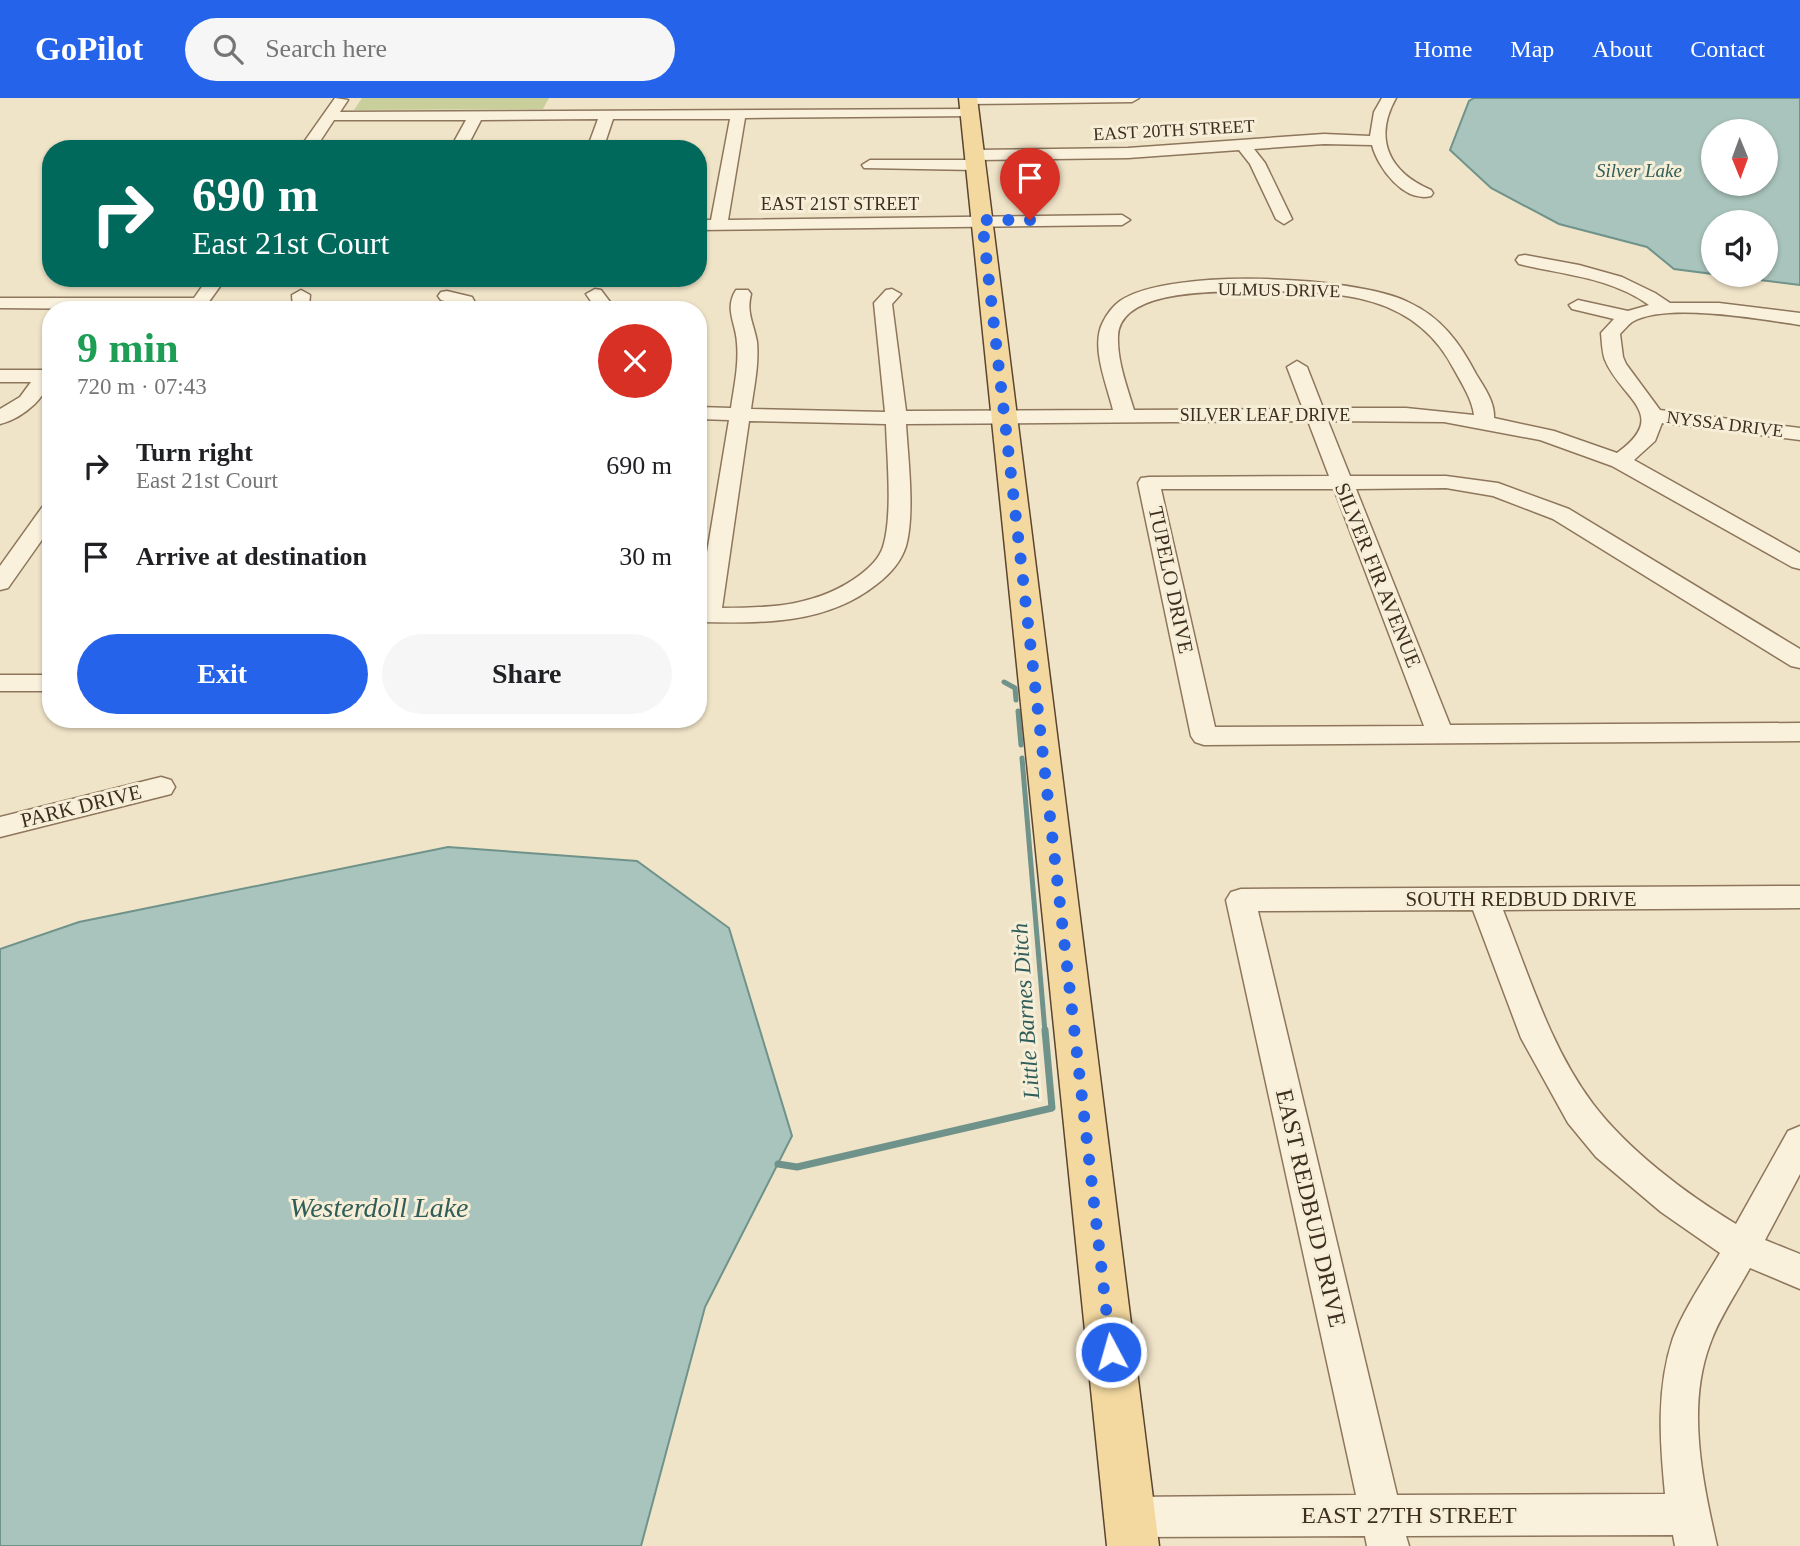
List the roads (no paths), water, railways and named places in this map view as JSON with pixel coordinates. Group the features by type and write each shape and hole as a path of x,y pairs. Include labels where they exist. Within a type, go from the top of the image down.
{"main road":[{"path":"968,104 1131,1531"}],"street":[{"path":"313,140 343,98"},
{"path":"551,115 560,98"},
{"path":"680,114 684,98"},
{"path":"816,114 817,98"},
{"path":"330,116 816,114 968,104 1132,98"},
{"path":"1389,98 1378,120 1376,141 1393,176 1410,188 1425,193"},
{"path":"719,224 738,114"},
{"path":"463,140 476,115"},
{"path":"598,140 607,115"},
{"name":"EAST 20TH STREET","path":"870,165 1128,153 1335,139 1376,141"},
{"path":"1243,145 1257,163 1284,219"},
{"name":"EAST 21ST STREET","path":"707,225 1122,219"},
{"path":"1525,260 1613,280 1664,307"},
{"name":"ULMUS DRIVE","path":"1132,302 1179,291 1234,287 1318,288 1358,292 1389,300 1424,318 1448,341 1481,401 1483,421"},
{"path":"707,615 788,613 866,593 883,567 895,546 897,417 894,362 883,303 892,293"},
{"path":"707,597 747,369 747,341 738,308 742,294"},
{"path":"1112,295 1132,302 1113,320 1108,336 1125,415"},
{"path":"447,296 466,301"},
{"path":"0,303 42,304"},
{"path":"1578,305 1630,317"},
{"path":"1620,461 1645,440 1652,424 1647,405 1613,359 1610,346 1614,329 1630,317 1664,307 1713,308 1800,319"},
{"name":"SILVER FIR AVENUE","path":"1297,367 1441,735"},
{"path":"0,376 42,376"},
{"path":"0,418 27,401 42,383"},
{"name":"SILVER LEAF DRIVE","path":"707,413 897,417 1406,414 1483,421 1547,435 1620,461 1800,562"},
{"name":"NYSSA DRIVE","path":"1650,415 1800,434"},
{"name":"TUPELO DRIVE","path":"1800,660 1562,513 1498,490 1446,482 1149,483 1204,736 1800,732"},
{"path":"0,583 42,524"},
{"path":"0,683 42,683"},
{"name":"PARK DRIVE","path":"0,827 162,787"},
{"name":"SOUTH REDBUD DRIVE","path":"1241,900 1800,897"},
{"path":"1484,899 1537,1038 1580,1113 1624,1162 1673,1201 1742,1247 1800,1272"},
{"name":"EAST REDBUD DRIVE","path":"1241,900 1384,1531"},
{"path":"1693,1530 1681,1466 1682,1380 1692,1339 1800,1141"},
{"name":"EAST 27TH STREET","path":"1131,1531 1693,1530"}],"water":[{"name":"Silver Lake","path":"1474,98 1800,98 1800,285 1778,282 1778,210 1701,210 1701,272 1674,269 1647,247 1559,224 1491,188 1450,150 1469,101"},
{"name":"Westerdoll Lake","path":"448,847 637,861 729,928 792,1136 705,1307 641,1546 0,1546 0,949 79,922"}],"waterway":[{"name":"Little Barnes Ditch","path":"1004,682 1015,688 1016,700"},
{"name":"Little Barnes Ditch","path":"1018,711 1021,745"},
{"name":"Little Barnes Ditch","path":"1022,758 1045,1032"},
{"name":"Little Barnes Ditch","path":"778,1164 797,1167 1052,1108 1045,1030"}]}
